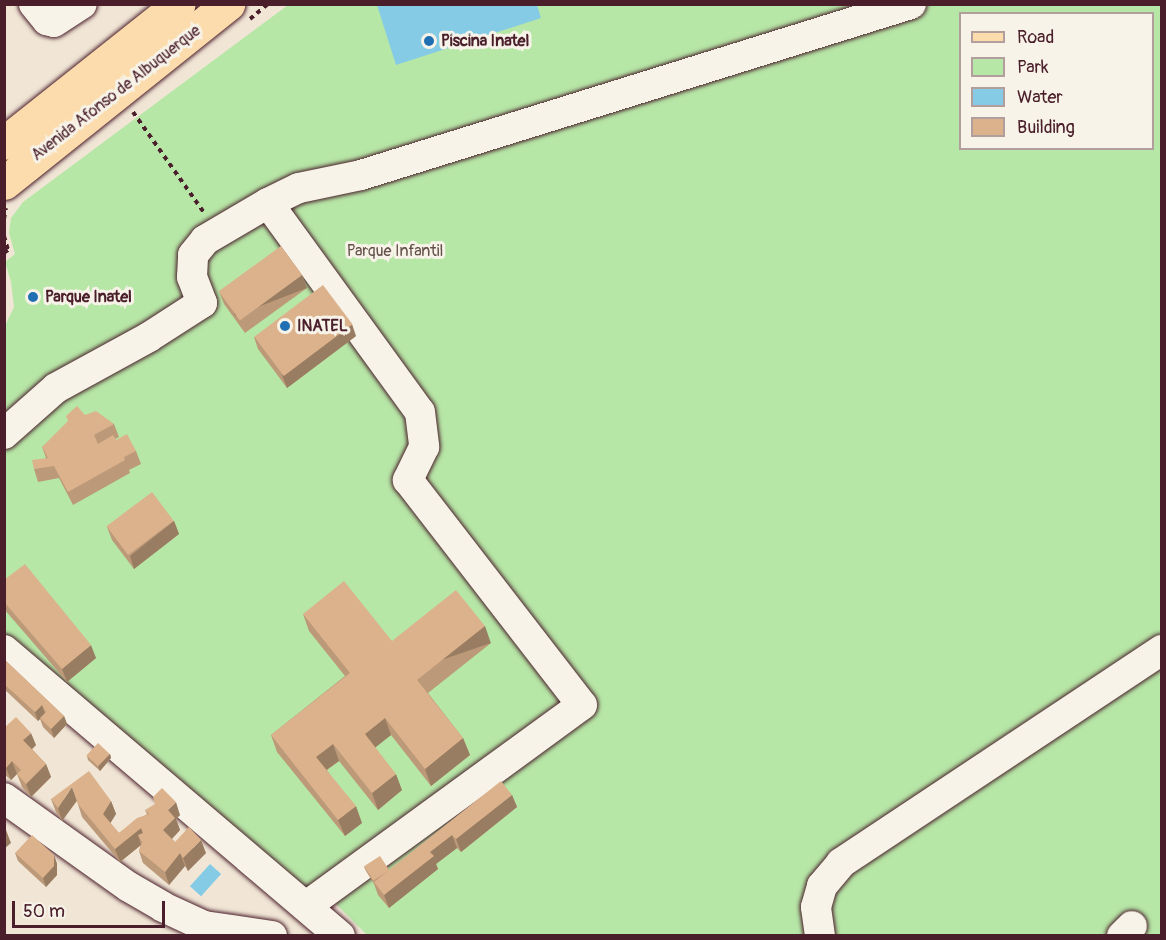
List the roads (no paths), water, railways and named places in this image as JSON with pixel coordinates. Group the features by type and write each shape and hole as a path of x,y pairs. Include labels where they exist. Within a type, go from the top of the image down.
{"main road":[{"name":"Avenida Afonso de Albuquerque","path":"4,143 179,4"},
{"name":"Avenida Afonso de Albuquerque","path":"4,183 228,4"}],"street":[{"path":"44,13 82,4"},
{"path":"4,434 56,388 149,337 202,303 192,277 193,255 205,240 268,203 299,188 361,176 911,4"},
{"path":"268,203 420,412 424,447 408,480 582,705 306,906"},
{"path":"4,650 340,936"},
{"path":"820,936 816,907 822,886 841,863 1161,650"},
{"path":"4,798 129,887 163,907 204,926 260,932 272,936"}],"water":[{"name":"Piscina Inatel","path":"377,5 537,5 541,18 396,65"},
{"path":"210,864 221,874 201,896 190,886"}],"place":[{"name":"Piscina Inatel","path":"429,41"},
{"name":"Parque Inatel","path":"33,297"},
{"name":"INATEL","path":"285,326"}],"park label":[{"name":"Parque Infantil","path":"395,251"}]}
